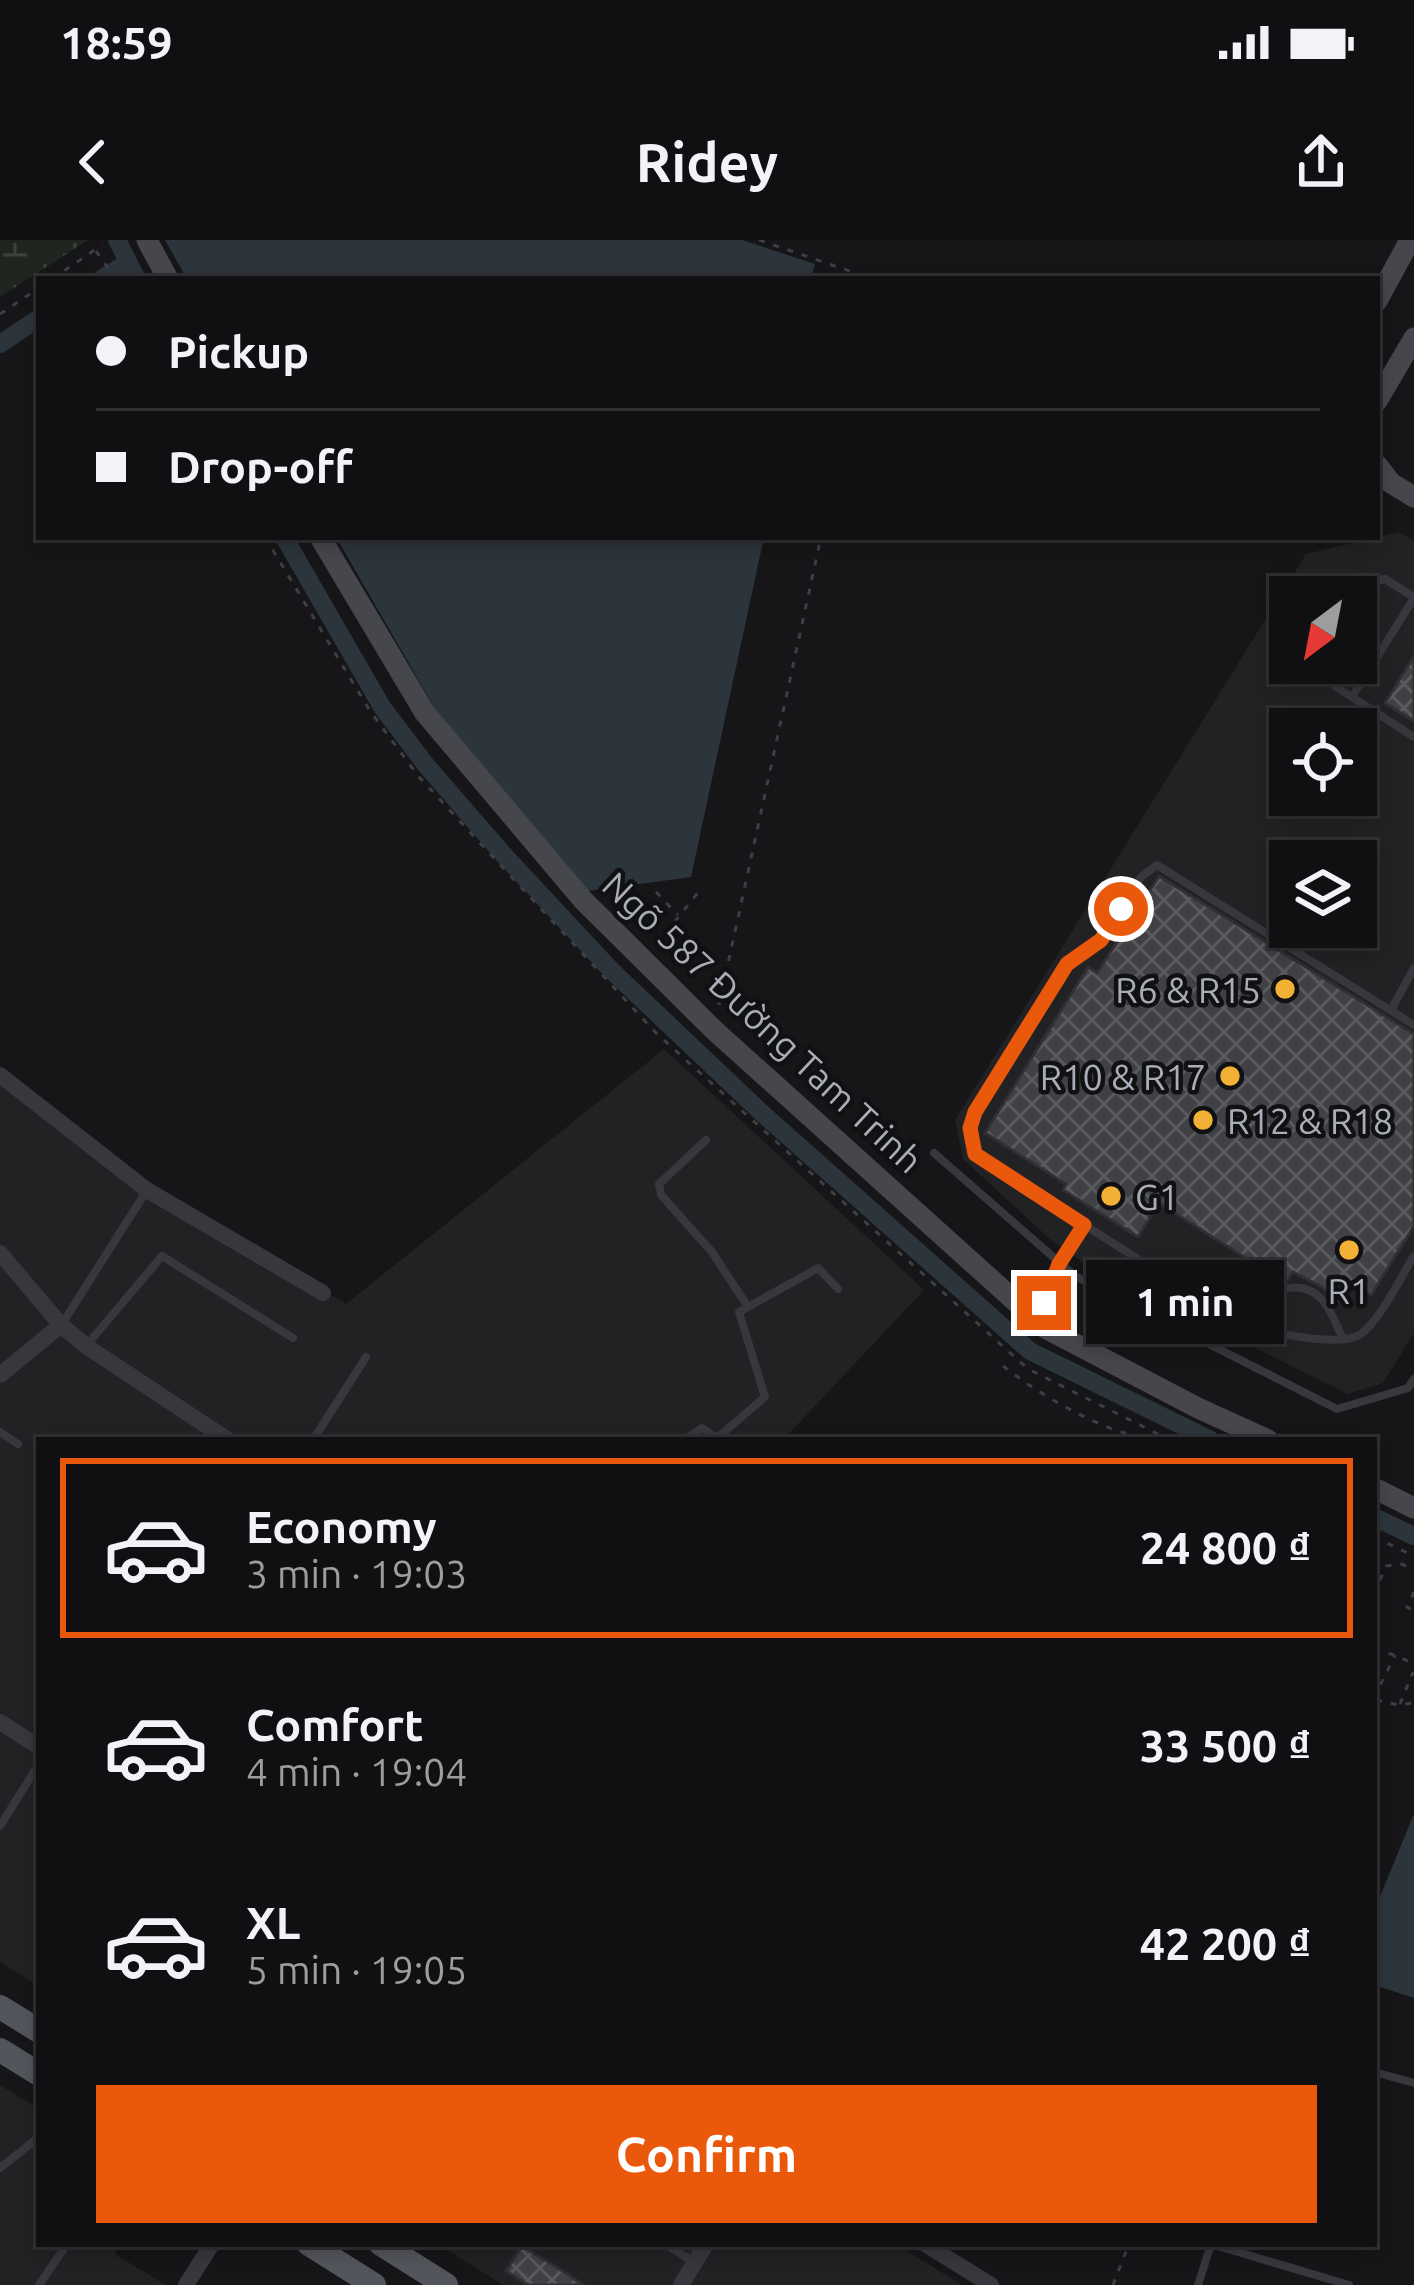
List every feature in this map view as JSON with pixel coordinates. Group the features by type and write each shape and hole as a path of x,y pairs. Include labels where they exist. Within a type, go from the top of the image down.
{"main road":[{"path":"0,2007 36,2029"},
{"path":"0,2050 36,2072"},
{"path":"313,2247 374,2285"},
{"path":"409,2252 446,2285"}],"street":[{"path":"147,240 166,276"},
{"path":"1380,296 1409,240"},
{"path":"1380,396 1414,338"},
{"path":"1380,469 1391,483 1414,497"},
{"name":"Ngõ 587 Đường Tam Trinh","path":"322,540 424,712 583,901 713,1030 1045,1328 1261,1437"},
{"path":"0,1075 147,1190 323,1293"},
{"path":"0,1253 61,1325 86,1346 223,1437"},
{"path":"0,1375 61,1325"},
{"path":"1377,1490 1414,1508"},
{"path":"0,1722 36,1745"},
{"path":"186,2285 210,2247"},
{"path":"681,2285 704,2247"},
{"path":"930,2247 991,2285"}],"lane":[{"path":"1352,698 1414,598 1385,579 1377,581"},
{"path":"1331,684 1414,736"},
{"path":"1414,1025 1157,865 1148,869 1101,940 1067,964 970,1120 975,1154 1233,1319 1260,1329 1305,1337 1356,1337 1372,1322 1414,1256"},
{"path":"1391,1010 1414,968"},
{"path":"706,1140 659,1184 661,1195 712,1252 748,1307"},
{"path":"934,1153 1075,1276 1337,1409 1408,1388 1414,1379"},
{"path":"61,1325 147,1190"},
{"path":"1045,1328 1044,1303 1059,1264 1084,1225"},
{"path":"86,1346 162,1256 293,1338"},
{"path":"718,1437 765,1397 739,1312 818,1268 838,1289"},
{"path":"1260,1329 1283,1289 1298,1287 1318,1295 1343,1339"},
{"path":"315,1437 366,1357"},
{"path":"688,1437 702,1428 716,1437"},
{"path":"0,1432 18,1444"},
{"path":"0,1826 36,1769"},
{"path":"1377,2073 1414,2083"},
{"path":"0,2168 36,2139"},
{"path":"38,2285 65,2247"},
{"path":"670,2247 695,2262"},
{"path":"1198,2285 1209,2247"},
{"path":"1220,2247 1349,2285"}],"path":[{"path":"759,240 864,276"},
{"path":"56,276 103,245"},
{"path":"95,250 114,276"},
{"path":"0,314 36,290"},
{"path":"268,540 370,711 418,777 656,1034 1028,1369 1164,1437"},
{"path":"713,1030 820,540"},
{"path":"644,961 700,890"},
{"path":"656,892 680,916"},
{"path":"1003,1366 1056,1401 1135,1437"},
{"path":"1377,1538 1414,1556"},
{"path":"1377,1558 1386,1566 1402,1564 1414,1570"},
{"path":"1377,1587 1386,1566"},
{"path":"1414,1592 1407,1607 1414,1611"},
{"path":"1377,1651 1414,1664"},
{"path":"1377,1693 1395,1655"},
{"path":"1399,1705 1413,1675"},
{"path":"1377,1700 1399,1705 1414,1699"},
{"path":"1113,2285 1128,2247"}],"shaded area":[{"path":"165,240 742,240 815,264 812,276 185,276"},
{"path":"1399,532 1414,541 1414,1333 1383,1383 1348,1394 1088,1266 1051,1240 963,1159 955,1120 1269,614 1269,684 1377,684 1377,576 1292,576 1306,554"},
{"path":"338,540 763,540 691,877 588,891 441,719"},
{"path":"664,1049 924,1290 786,1437 36,1437 36,1984 0,1962 0,1070 151,1187 346,1304"},
{"path":"1414,1814 1414,1998 1377,1986 1377,1904"},
{"path":"0,2085 36,2107 36,2247 115,2247 116,2255 166,2285 0,2285"},
{"path":"443,2247 901,2247 962,2285 503,2285"}],"green space":[{"path":"0,240 88,240 0,297"}],"building":[{"path":"1414,656 1414,721 1385,703"},
{"path":"1159,876 1414,1034 1414,1226 1371,1295 1352,1284 1340,1302 1293,1272 1282,1281 1159,1203 1138,1237 985,1133 1088,967 1097,973"},
{"path":"524,2247 583,2285 528,2285 506,2271"}],"waterway":[{"path":"117,240 135,276"},
{"path":"106,276 128,262"},
{"path":"0,344 36,320"},
{"path":"286,540 382,707 503,854 611,970 764,1115 1030,1351 1205,1437"},
{"path":"1377,1518 1414,1536"}],"place":[{"name":"R6 & R15","path":"1285,989"},
{"name":"R10 & R17","path":"1230,1076"},
{"name":"R12 & R18","path":"1203,1120"},
{"name":"G1","path":"1111,1196"},
{"name":"R1","path":"1349,1250"}],"route":[{"path":"1044,1303 1059,1264 1084,1225 975,1154 970,1120 1067,964 1101,940 1121,909"}]}
